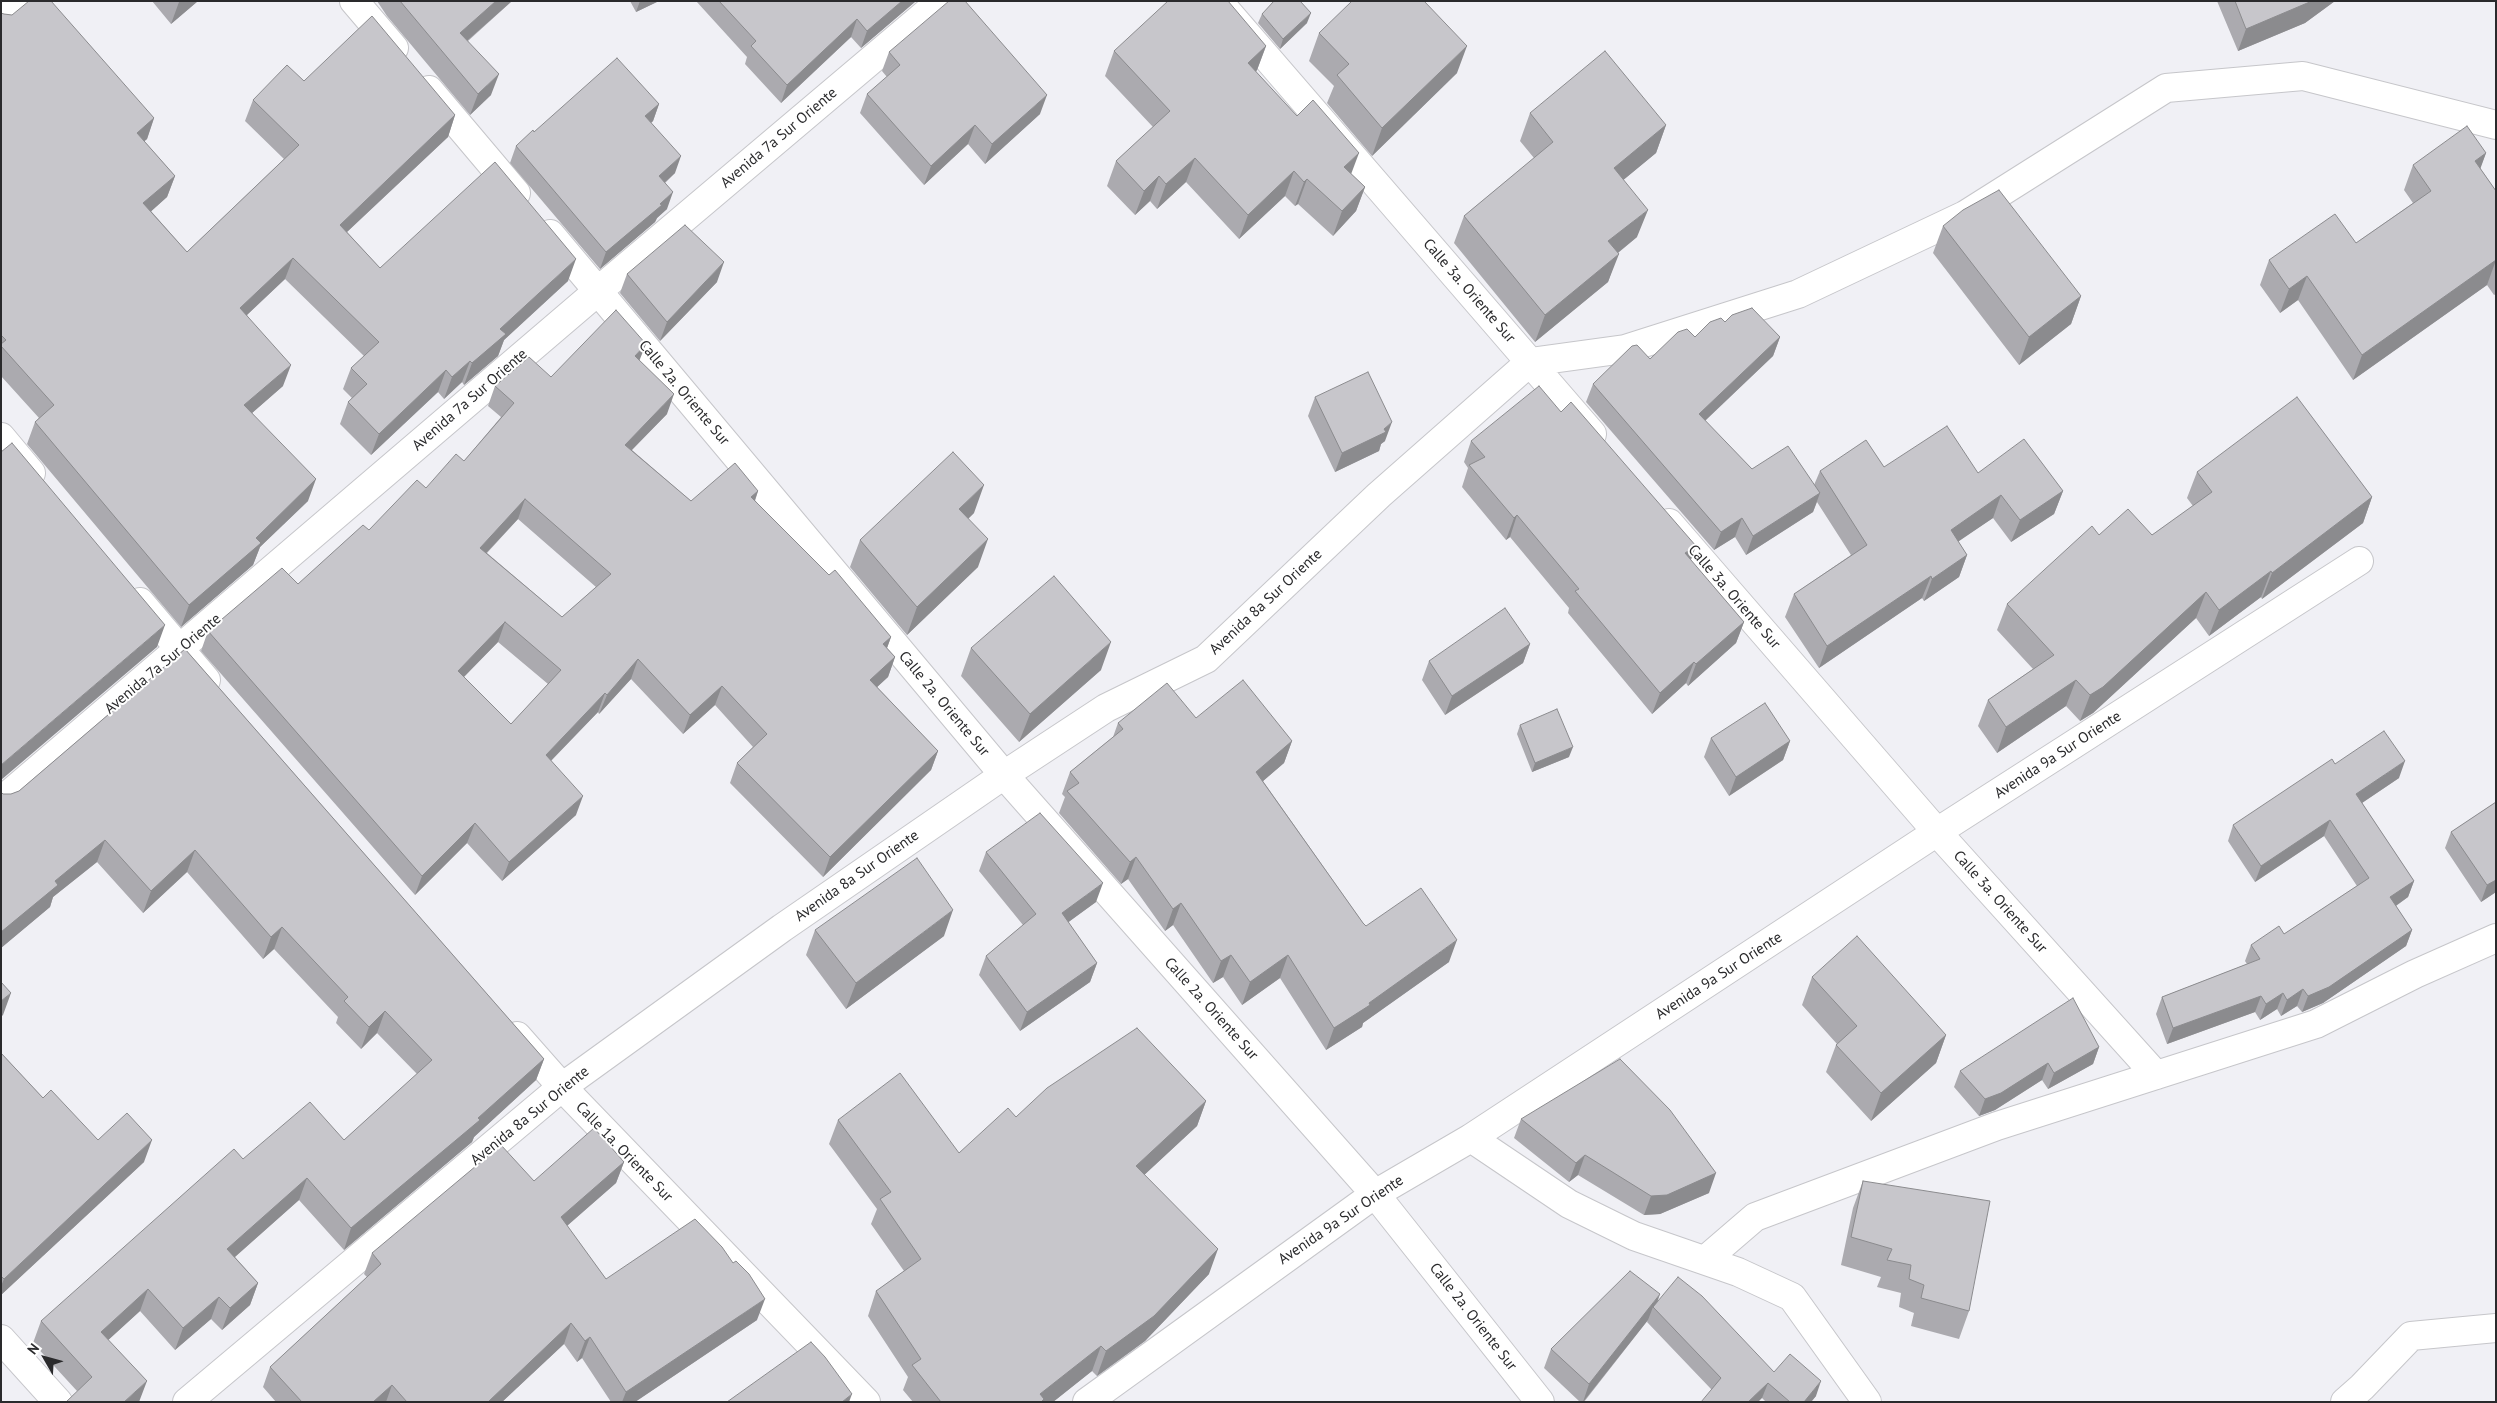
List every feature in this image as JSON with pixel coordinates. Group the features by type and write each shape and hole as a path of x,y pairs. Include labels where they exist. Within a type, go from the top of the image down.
{"street":[{"path":"1,21 24,1"},
{"name":"Calle 2a. Oriente Sur","path":"354,1 1004,775 1375,1194 1540,1402"},
{"name":"Avenida 7a Sur Oriente","path":"1,801 941,1"},
{"name":"Calle 3a. Oriente Sur","path":"1218,1 1608,452"},
{"path":"1530,362 1625,349 1798,294 1964,215 2166,88 2303,76 2496,125"},
{"name":"Avenida 8a Sur Oriente","path":"187,1402 562,1087 782,928 1004,775 1106,708 1206,659 1378,495 1530,362"},
{"path":"1,438 46,491"},
{"name":"Calle 3a. Oriente Sur","path":"1653,504 1937,832 2156,1075"},
{"name":"Avenida 9a Sur Oriente","path":"1087,1402 1375,1194 1471,1138 1937,832 2359,561"},
{"path":"122,582 225,702"},
{"path":"1705,1260 1755,1217 1997,1126 2316,1024 2415,974 2496,938"},
{"name":"Calle 1a. Oriente Sur","path":"504,1021 562,1087 866,1402"},
{"path":"1471,1138 1569,1204 1634,1236 1738,1272 1792,1297 1867,1402"},
{"path":"2345,1402 2411,1336 2496,1328"},
{"path":"1,1339 58,1402"}],"building":[{"path":"29,1 51,1 154,118 137,133 175,176 143,203 187,252 299,145 253,100 287,65 304,81 372,16 455,115 340,225 380,268 495,162 576,259 500,329 506,334 472,363 470,361 452,377 446,370 379,434 348,402 367,384 351,368 379,342 293,258 240,308 291,365 244,405 316,479 256,538 261,543 189,605 35,422 54,405 1,346 6,340 1,335 1,13 12,15"},
{"path":"400,1 496,1 460,33 499,74 478,94"},
{"path":"719,1 902,1 867,31 857,19 787,85 751,46 756,41"},
{"path":"949,1 965,1 1047,95 992,144 975,125 931,166 867,94 900,65 889,52"},
{"path":"1168,1 1228,1 1266,46 1248,63 1297,116 1313,100 1359,153 1344,167 1365,187 1342,211 1307,179 1304,182 1294,171 1248,215 1195,158 1166,184 1159,176 1144,191 1116,161 1170,111 1114,51"},
{"path":"1274,1 1300,1 1311,13 1283,39 1262,14"},
{"path":"1352,1 1424,1 1467,46 1382,128 1337,75 1349,64 1319,33"},
{"path":"2235,1 2312,1 2246,29"},
{"path":"1605,51 1666,125 1614,168 1648,210 1608,241 1619,254 1545,315 1464,216 1553,142 1530,113"},
{"path":"617,58 659,104 645,116 681,156 659,176 673,192 660,204 662,205 606,252 516,146"},
{"path":"2467,126 2486,153 2475,161 2496,191 2496,260 2362,355 2307,276 2289,289 2269,260 2335,214 2356,243 2431,191 2413,165"},
{"path":"1999,190 2081,296 2029,337 1943,226 1963,210"},
{"path":"685,225 724,262 667,322 627,274"},
{"path":"1752,308 1780,337 1699,414 1752,469 1788,446 1820,493 1753,536 1742,518 1721,532 1593,384 1632,346 1637,345 1650,359 1678,332 1687,329 1695,337 1710,322 1721,318 1725,322 1732,315"},
{"path":"616,310 646,344 635,356 674,394 625,445 691,501 735,463 758,491 751,497 829,575 835,570 891,637 883,644 895,657 870,680 938,751 830,857 737,763 767,734 722,686 690,715 638,659 607,695 605,693 546,755 583,796 509,862 475,823 422,876 208,631 282,568 298,584 363,525 369,530 417,480 426,488 456,454 464,461 514,403 495,386 529,357 551,377","holes":["525,499 611,574 562,617 480,548","505,622 561,670 511,724 458,671"]},
{"path":"1368,372 1392,422 1384,429 1386,432 1342,453 1315,397"},
{"path":"1539,386 1561,412 1571,402 1696,546 1685,553 1744,622 1696,664 1694,662 1660,693 1575,591 1579,589 1517,515 1514,518 1469,465 1485,457 1471,441"},
{"path":"2297,397 2372,497 2272,573 2271,571 2219,610 2206,592 2103,687 2090,695 2076,680 2006,727 1988,700 2054,655 2007,604 2092,526 2099,535 2128,509 2152,535 2212,492 2197,472"},
{"path":"1947,426 1978,473 2024,439 2063,491 2020,520 2001,495 1951,530 1967,555 1932,579 1931,576 1827,646 1794,594 1867,545 1820,471 1866,440 1884,467"},
{"path":"12,443 165,625 1,765 1,452"},
{"path":"953,452 984,485 959,509 988,539 917,607 860,540"},
{"path":"1054,576 1111,642 1030,714 971,648"},
{"path":"1505,608 1530,644 1452,696 1429,661"},
{"path":"185,649 544,1059 478,1118 480,1120 351,1228 307,1178 227,1249 258,1283 230,1308 219,1297 183,1328 148,1289 101,1332 147,1381 124,1402 66,1402 92,1377 41,1321 234,1149 243,1159 310,1102 344,1140 432,1060 385,1011 369,1027 344,1001 348,997 282,927 271,937 195,850 151,891 105,840 55,881 58,885 1,932 1,792 3,794 11,794 19,791"},
{"path":"1243,680 1292,741 1256,772 1363,923 1366,926 1421,888 1457,940 1369,1003 1370,1005 1334,1028 1288,955 1250,982 1231,955 1221,961 1181,903 1173,909 1136,857 1130,862 1067,791 1079,783 1070,772 1123,729 1118,723 1167,683 1196,718"},
{"path":"1765,703 1790,741 1736,777 1711,738"},
{"path":"1557,709 1573,747 1535,763 1520,725"},
{"path":"2384,731 2405,761 2356,794 2414,881 2390,897 2412,930 2329,987 2308,996 2303,989 2287,1000 2283,993 2266,1004 2261,996 2173,1028 2162,997 2260,959 2251,945 2279,926 2284,934 2369,878 2330,820 2261,866 2233,825 2332,759 2335,764"},
{"path":"2496,802 2496,880 2487,885 2451,832"},
{"path":"1040,813 1103,883 1062,913 1097,963 1027,1012 986,956 1036,914 986,852"},
{"path":"917,858 953,910 856,983 815,930"},
{"path":"1857,936 1946,1035 1881,1093 1836,1045 1857,1026 1812,977"},
{"path":"1,982 11,993 1,1001"},
{"path":"2073,998 2099,1047 2054,1073 2048,1063 2001,1093 1985,1099 1960,1071"},
{"path":"1137,1028 1206,1101 1136,1166 1218,1249 1154,1316 1106,1351 1101,1346 1040,1394 1044,1399 1041,1402 941,1402 912,1365 921,1359 876,1291 921,1259 880,1199 891,1192 838,1120 900,1073 959,1153 1008,1108 1016,1117 1047,1088"},
{"path":"1,1053 43,1098 51,1090 98,1140 127,1113 152,1140 4,1279 1,1276"},
{"path":"1620,1059 1670,1110 1716,1173 1667,1195 1651,1196 1585,1155 1576,1163 1521,1119"},
{"path":"594,1128 624,1162 561,1217 606,1279 695,1219 722,1247 733,1263 736,1261 749,1274 765,1299 626,1392 590,1337 585,1341 571,1323 488,1402 407,1402 392,1385 373,1402 302,1402 270,1367 381,1264 372,1253 501,1145 534,1181"},
{"path":"1863,1181 1990,1201 1969,1311 1921,1298 1924,1285 1909,1279 1911,1265 1887,1260 1892,1249 1851,1237"},
{"path":"1630,1271 1660,1294 1589,1384 1551,1349"},
{"path":"1678,1277 1702,1296 1774,1372 1790,1354 1821,1381 1804,1402 1790,1402 1768,1383 1748,1402 1701,1402 1721,1378 1653,1307"},
{"path":"811,1342 825,1357 852,1394 842,1402 727,1402"}]}
